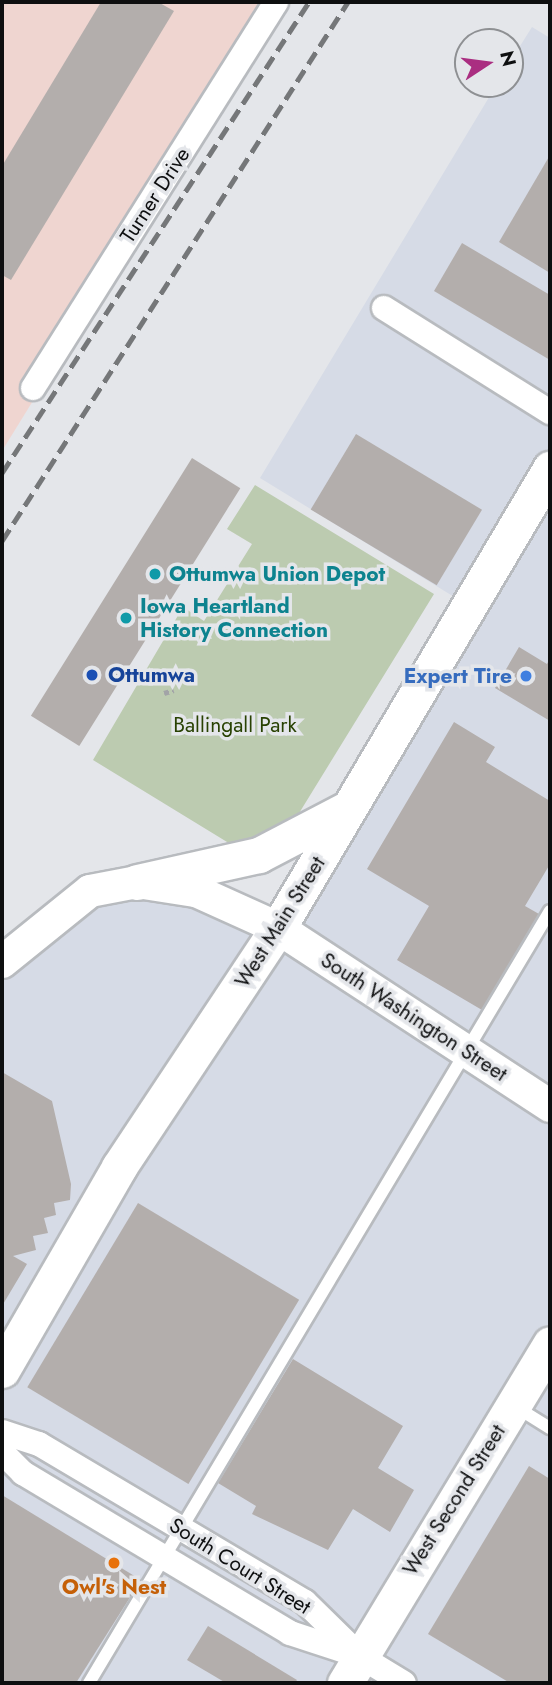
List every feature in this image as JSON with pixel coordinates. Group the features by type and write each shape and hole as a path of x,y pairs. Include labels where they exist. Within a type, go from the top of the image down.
{"main road":[{"name":"West Main Street","path":"2,1370 119,1167 278,928 550,469"},
{"path":"137,882 259,855 350,807"},
{"name":"West Second Street","path":"353,1670 550,1345"}],"street":[{"name":"Turner Drive","path":"33,388 276,2"},
{"path":"384,308 550,412"},
{"name":"South Washington Street","path":"2,962 66,905 90,891 137,882 196,891 278,928 550,1106"},
{"name":"South Court Street","path":"2,1432 39,1444 304,1602 353,1670"},
{"name":"South Court Street","path":"2,1452 23,1472 353,1670"},
{"path":"353,1670 404,1683"}],"lane":[{"path":"89,1683 550,911"},
{"path":"513,1405 550,1428"}],"path":[{"path":"164,693 174,690"}],"shaded area":[{"path":"2,2 279,2 2,451"},
{"path":"532,27 550,38 550,1683 2,1683 2,962 112,885 278,927 469,606 260,478 489,98 524,98 524,40"}],"green space":[{"name":"Ballingall Park","path":"255,485 434,594 293,823 232,845 93,760 183,607 204,621 252,544 227,529"}],"building":[{"path":"101,2 158,2 174,11 11,280 2,275 2,166"},
{"path":"550,155 550,273 499,242"},
{"path":"462,243 550,295 550,360 434,291"},
{"path":"356,434 482,510 437,585 311,509"},
{"name":"Ottumwa Union Depot","path":"192,458 240,488 79,746 31,716"},
{"name":"Expert Tire","path":"519,647 547,664 550,658 550,721 495,688"},
{"path":"454,722 495,747 486,762 550,801 550,864 525,906 539,914 482,1010 397,960 429,906 367,869"},
{"path":"2,1072 52,1101 71,1184 70,1200 54,1203 56,1215 44,1218 48,1233 33,1236 36,1250 13,1256 27,1264 2,1306"},
{"path":"138,1203 299,1300 188,1484 27,1387"},
{"path":"293,1359 403,1426 378,1468 414,1490 390,1532 353,1509 328,1550 252,1514 256,1506 218,1483"},
{"path":"529,1466 550,1479 550,1683 510,1683 428,1634"},
{"path":"2,1495 141,1580 76,1683 2,1683"},
{"path":"208,1626 297,1680 295,1683 226,1683 187,1660"}],"railway":[{"path":"2,473 309,2"},
{"path":"2,541 348,2"}],"place":[{"name":"Ottumwa Union Depot","path":"155,574"},
{"name":"Iowa Heartland History Connection","path":"126,618"},
{"name":"Ottumwa","path":"92,675"},
{"name":"Expert Tire","path":"526,676"},
{"name":"Owl's Nest","path":"114,1563"}]}
